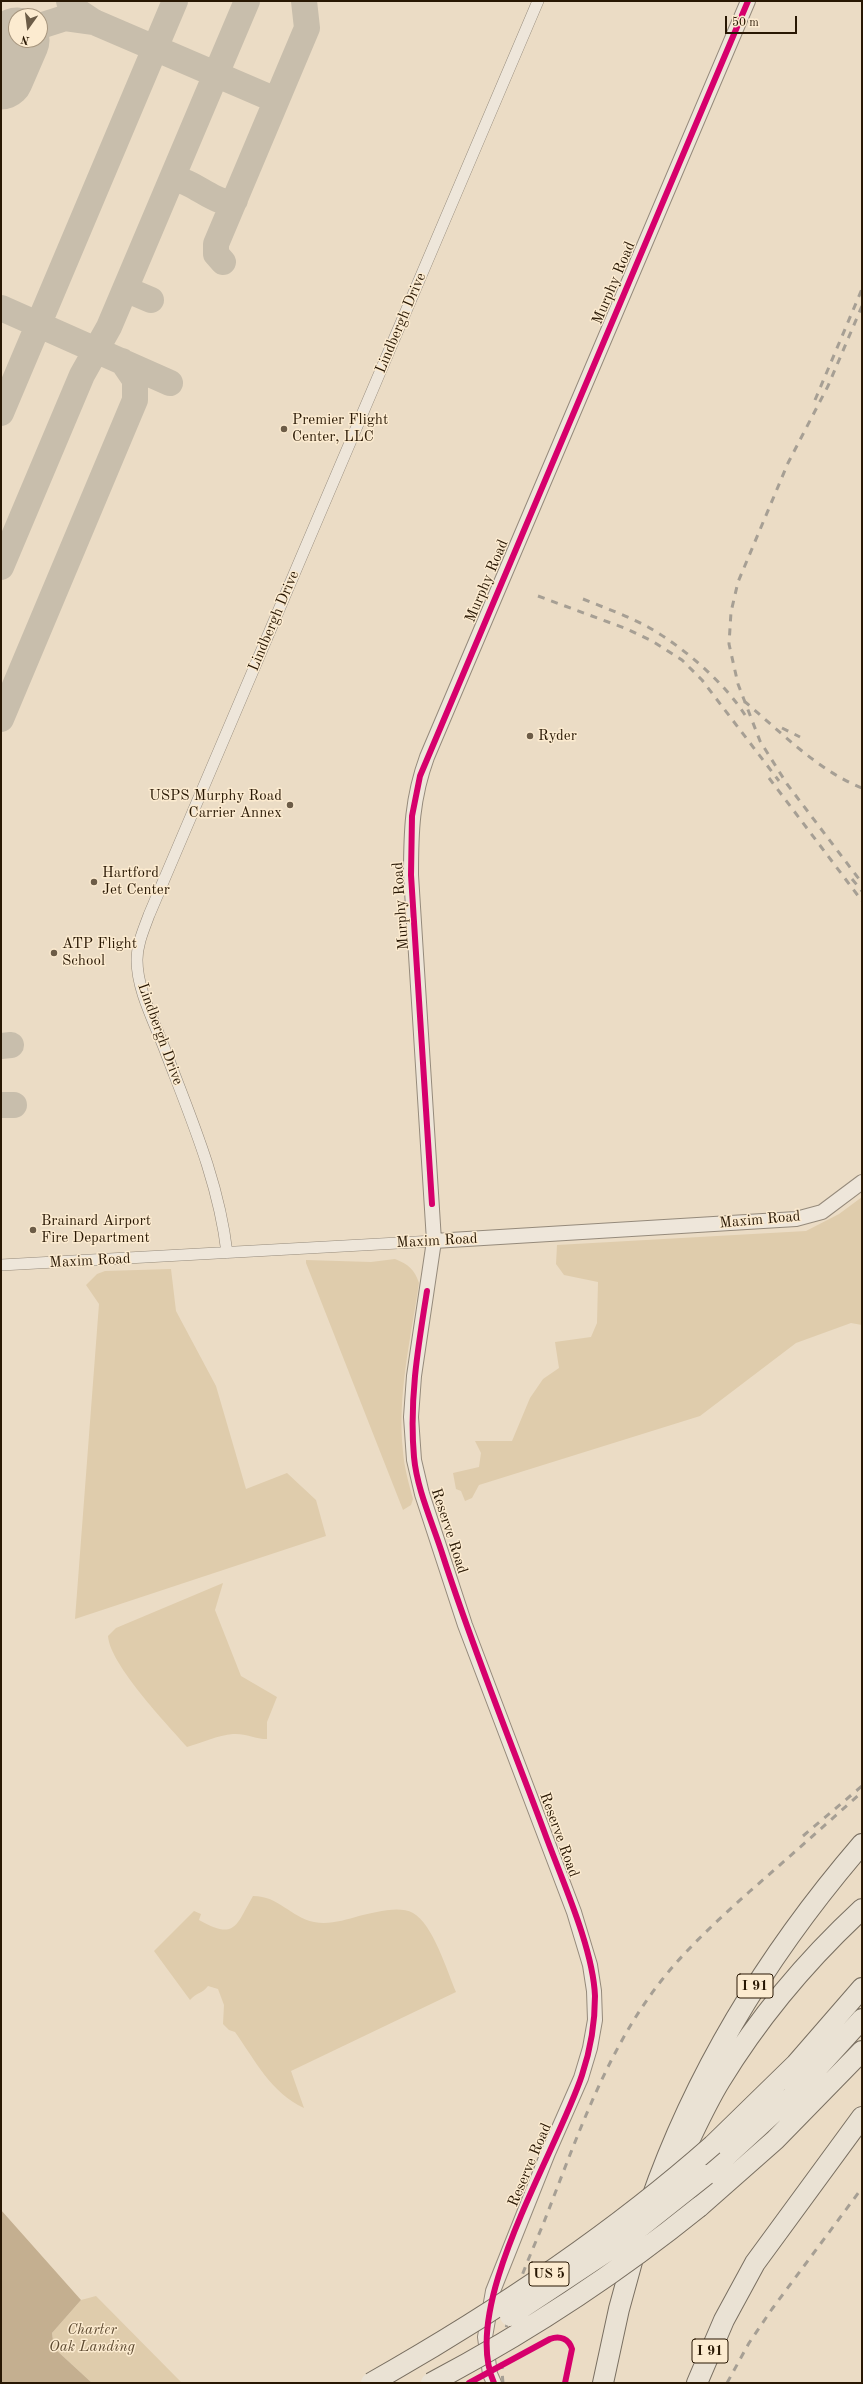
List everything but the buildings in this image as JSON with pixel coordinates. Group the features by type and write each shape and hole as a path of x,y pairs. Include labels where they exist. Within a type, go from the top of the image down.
{"highway":[{"name":"I 91","path":"603,2383 619,2308 639,2237 671,2143 715,2055 755,1986 808,1909 862,1844"},
{"path":"650,2203 664,2187 720,2082 760,2022 800,1972 862,1909"},
{"name":"US 5","path":"371,2383 479,2320 553,2271 625,2218 713,2145 800,2060 862,1988"},
{"path":"388,2383 502,2321 564,2282 636,2231 706,2175 797,2091 862,2019"},
{"name":"US 5","path":"431,2383 510,2340 558,2309 630,2260 699,2207 758,2156 823,2093 862,2051"},
{"path":"823,2093 862,2063"},
{"name":"I 91","path":"697,2383 724,2320 755,2263 862,2117"}],"street":[{"name":"Lindbergh Drive","path":"227,1253 214,1184 143,991 138,967 139,947 149,916 538,1"},
{"name":"Murphy Road","path":"434,1241 411,875 411,835 414,798 428,752 748,1"},
{"name":"Maxim Road","path":"1,1265 796,1219 822,1212 862,1182"},
{"name":"Reserve Road","path":"434,1241 414,1376 411,1417 414,1460 422,1494 465,1625 574,1912 590,1965 594,1991 595,2020 590,2048 581,2078 548,2154 493,2291 485,2337 490,2374 494,2383"}],"green space":[{"path":"862,1197 862,1325 851,1323 796,1343 700,1416 479,1485 472,1498 465,1501 461,1491 456,1489 453,1473 479,1467 481,1453 475,1441 512,1441 530,1398 543,1379 559,1368 555,1342 591,1337 597,1323 598,1282 564,1275 556,1264 557,1245 806,1231 839,1214"},
{"path":"395,1259 404,1263 410,1268 415,1274 419,1283 403,1388 402,1409 404,1457 413,1499 411,1505 403,1510 306,1263 306,1260 371,1262"},
{"path":"171,1269 176,1311 216,1386 246,1489 287,1473 316,1500 326,1536 75,1619 99,1304 86,1285 97,1274 105,1271"},
{"path":"223,1583 215,1610 241,1676 277,1697 267,1722 267,1739 242,1734 233,1734 216,1737 187,1747 129,1678 118,1662 111,1648 108,1636 116,1628"},
{"path":"253,1896 270,1899 298,1916 320,1923 337,1922 386,1910 400,1910 413,1913 427,1927 433,1937 456,1992 291,2071 304,2108 292,2102 273,2085 235,2032 229,2030 223,2024 224,2005 218,1989 208,1986 190,2000 154,1951 194,1911 201,1914 199,1920 211,1926 221,1929 234,1927 243,1915"},
{"name":"Charter Oak Landing","path":"96,2296 182,2383 92,2383 54,2348 52,2333 81,2300"}],"shaded area":[{"path":"1,2210 81,2300 52,2333 54,2348 92,2383 1,2383"}],"taxiway":[{"path":"69,1 79,12 94,22 271,98"},
{"path":"1,413 175,1"},
{"path":"1,567 82,375 109,327 247,1"},
{"path":"223,262 216,254 216,244 307,28 304,1"},
{"path":"48,23 65,18 94,22"},
{"path":"10,57 17,48"},
{"path":"171,181 178,180 186,182 220,200 228,202 235,200"},
{"path":"125,289 151,300"},
{"path":"1,308 170,383"},
{"path":"1,719 135,400 135,380 122,361"},
{"path":"1,1046 11,1045"},
{"path":"1,1105 14,1105"}],"runway":[{"path":"1,77 14,48"}],"railway":[{"path":"815,400 862,289"},
{"path":"862,306 828,386 788,463 738,582 731,612 729,644 738,684 760,741 787,784 862,883"},
{"path":"538,596 627,629 652,641 682,660 702,680 779,781"},
{"path":"583,599 640,623 675,644 688,654 726,690 745,715"},
{"path":"744,701 815,761 862,788"},
{"path":"782,728 800,737"},
{"path":"769,778 862,901"},
{"path":"852,879 862,891"},
{"path":"803,1836 862,1786"},
{"path":"503,2383 502,2362 504,2341 513,2300 520,2280 594,2097 608,2066 641,2008 671,1969 714,1924 862,1792"},
{"path":"727,2383 749,2343 772,2309 862,2188"}],"cycle path":[{"path":"432,1204 411,875 412,816 420,776 748,1"},
{"path":"427,1291 415,1374 413,1415 414,1457 418,1482 479,1660 575,1913 589,1956 595,1996 592,2036 582,2075 570,2107 516,2229 500,2272 489,2313 487,2351 494,2383"},
{"path":"469,2383 550,2339 557,2337 566,2340 572,2349 565,2383"}],"place":[{"name":"Premier Flight Center, LLC","path":"284,429"},
{"name":"Ryder","path":"530,736"},
{"name":"USPS Murphy Road Carrier Annex","path":"290,805"},
{"name":"Hartford Jet Center","path":"94,882"},
{"name":"ATP Flight School","path":"54,953"},
{"name":"Brainard Airport Fire Department","path":"33,1230"}]}
